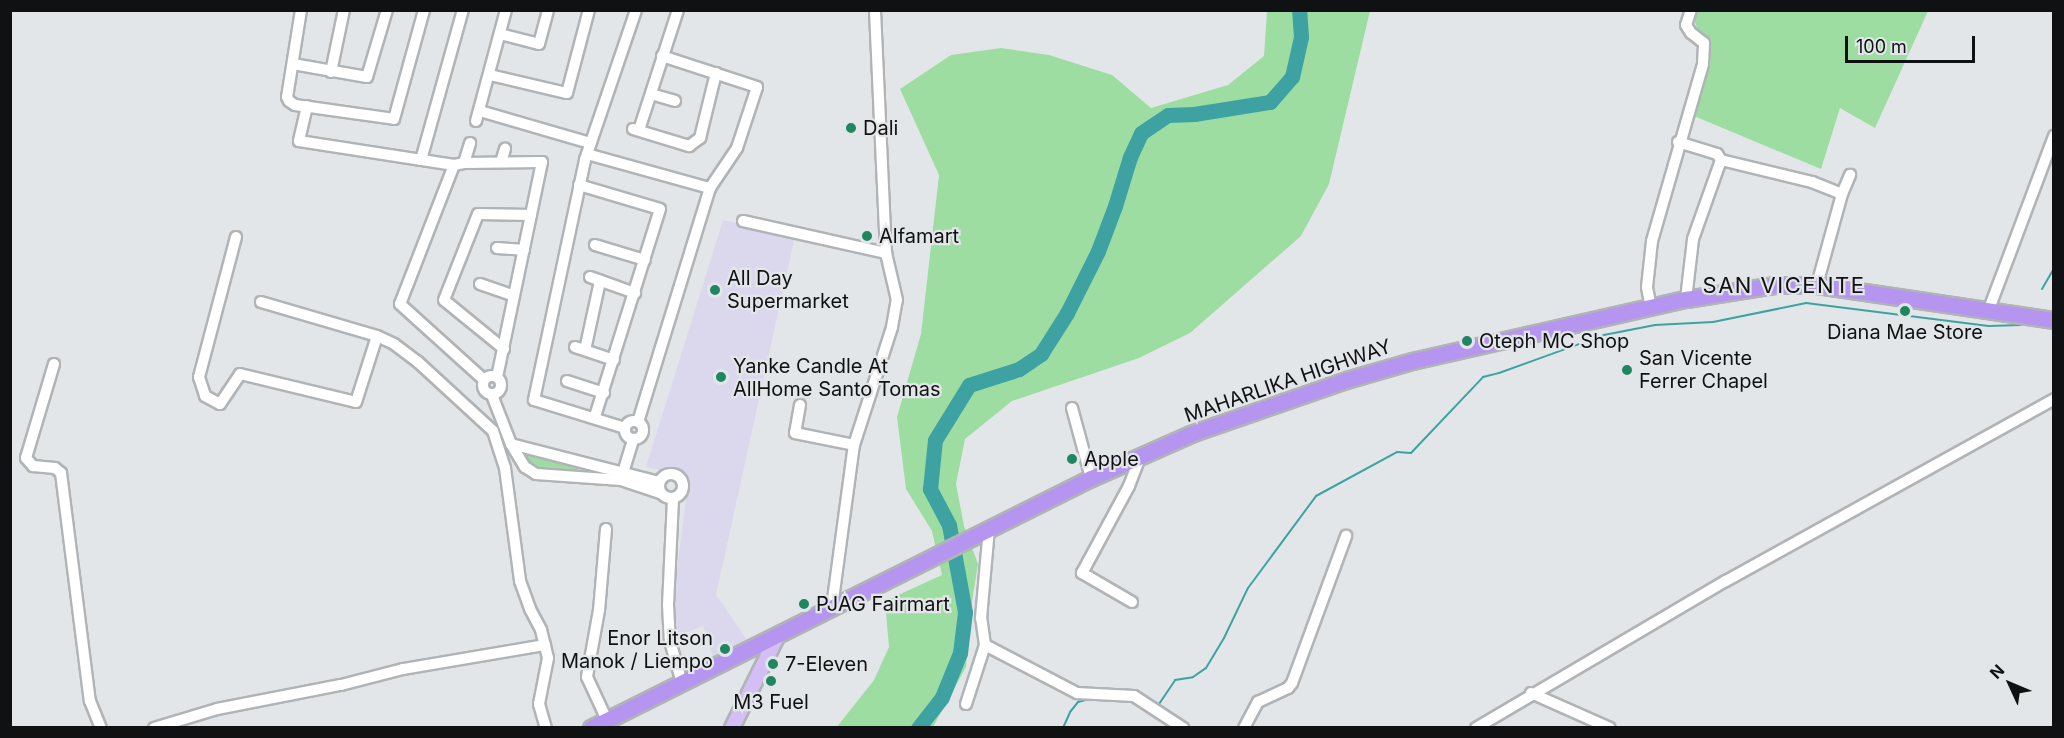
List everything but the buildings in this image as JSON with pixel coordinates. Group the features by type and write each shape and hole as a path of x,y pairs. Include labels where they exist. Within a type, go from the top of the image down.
{"highway":[{"name":"MAHARLIKA HIGHWAY","path":"591,728 1091,478 1193,433 1346,380 1412,362 1686,299 1754,287 1816,285 2054,320"}],"main road":[{"path":"732,728 778,635"}],"street":[{"path":"301,10 287,97 296,105 394,119 424,10"},
{"path":"332,72 344,10"},
{"path":"293,64 367,77 387,10"},
{"path":"421,160 463,10"},
{"path":"506,10 478,116 590,143"},
{"path":"500,34 539,44 548,10"},
{"path":"490,75 567,93 589,10"},
{"path":"625,428 534,400 587,154 636,10"},
{"path":"678,10 651,94 636,130 689,146 700,138 716,73"},
{"path":"832,607 854,445 892,327 897,300 886,253 875,10"},
{"path":"1651,308 1647,287 1652,241 1678,142 1703,64 1704,43 1691,33 1686,25 1691,10"},
{"path":"622,476 633,440 643,433 638,422 710,188 737,148 757,87 662,57"},
{"path":"651,94 675,101"},
{"path":"307,106 299,141 459,164 542,162 497,377"},
{"path":"1989,309 2054,135"},
{"path":"470,142 400,304 484,380 484,390 492,395 518,459 536,474 622,476"},
{"path":"1678,142 1717,154 1721,160 1812,182 1842,194"},
{"path":"501,162 505,149"},
{"path":"587,154 710,188"},
{"path":"1686,299 1693,238 1721,160"},
{"path":"1816,285 1842,194 1850,175"},
{"path":"579,186 660,209 595,417"},
{"path":"504,349 444,300 478,214 531,215"},
{"path":"743,221 886,253"},
{"path":"236,237 199,376 202,391 212,401 220,404 240,374 346,402 356,402 377,336"},
{"path":"595,245 645,260"},
{"path":"497,248 524,250"},
{"path":"614,360 580,349 595,279 635,293"},
{"path":"480,284 514,296"},
{"path":"261,302 377,336 394,344 418,362 493,431 505,468 520,580 548,658 539,704 546,728"},
{"path":"54,364 27,458 33,466 55,468 60,473 90,700 101,728"},
{"path":"484,380 492,376 501,380 500,390 492,395"},
{"path":"567,381 604,393"},
{"path":"1476,728 1531,693 2054,399"},
{"path":"800,405 795,433 854,445"},
{"path":"1072,408 1091,478"},
{"path":"625,428 633,422 638,422"},
{"path":"625,428 628,437 633,440"},
{"path":"511,444 660,487 665,498 673,499 683,491 681,478 669,474 660,487"},
{"path":"1132,602 1082,573 1129,486 1140,457"},
{"path":"673,499 668,605 670,641 682,683"},
{"path":"606,529 599,610 587,677 607,720"},
{"path":"966,704 985,645 981,618 985,531"},
{"path":"1244,728 1258,702 1292,684 1346,536"},
{"path":"154,728 217,709 340,685 413,667 545,645"},
{"path":"985,645 1077,693 1134,696 1183,728"},
{"path":"1531,693 1610,728"}],"shaded area":[{"path":"723,220 795,236 716,595 747,640 713,657 703,626 678,636 673,600 689,476 646,467"}],"green space":[{"path":"1696,10 1928,11 1875,128 1840,108 1821,169 1694,116 1710,66 1711,39 1697,28 1693,16"},
{"path":"1267,11 1370,11 1329,184 1301,236 1190,333 1139,358 1012,401 965,439 956,484 964,526 978,564 970,614 966,667 933,727 836,728 874,680 889,647 885,601 942,575 932,531 906,489 897,417 921,334 939,175 900,89 951,55 1001,48 1049,55 1112,75 1151,108 1228,85 1264,56"},
{"path":"521,449 579,467 577,475 539,472 522,456"}],"waterway":[{"path":"918,728 942,697 960,653 965,612 949,525 930,489 935,440 969,385 1019,369 1041,354 1067,313 1098,251 1130,157 1141,133 1168,115 1194,114 1270,102 1292,77 1301,37 1299,10"},
{"path":"2042,289 2054,268"},
{"path":"1157,707 1175,680 1193,677 1206,668 1224,638 1248,588 1316,496 1397,452 1411,453 1483,377 1604,335 1655,325 1713,322 1806,303 1989,326 2021,325"},
{"path":"1063,728 1070,712 1078,702 1090,699"},
{"path":"1125,700 1137,703"}],"place":[{"name":"Dali","path":"851,128"},
{"name":"Alfamart","path":"867,236"},
{"name":"All Day Supermarket","path":"715,290"},
{"name":"Diana Mae Store","path":"1905,311"},
{"name":"Oteph MC Shop","path":"1467,341"},
{"name":"San Vicente Ferrer Chapel","path":"1627,370"},
{"name":"Yanke Candle At AllHome Santo Tomas","path":"721,377"},
{"name":"Apple","path":"1072,459"},
{"name":"PJAG Fairmart","path":"804,604"},
{"name":"Enor Litson Manok / Liempo","path":"725,649"},
{"name":"7-Eleven","path":"773,664"},
{"name":"M3 Fuel","path":"771,681"}],"district":[{"name":"SAN VICENTE","path":"1784,286"}]}
